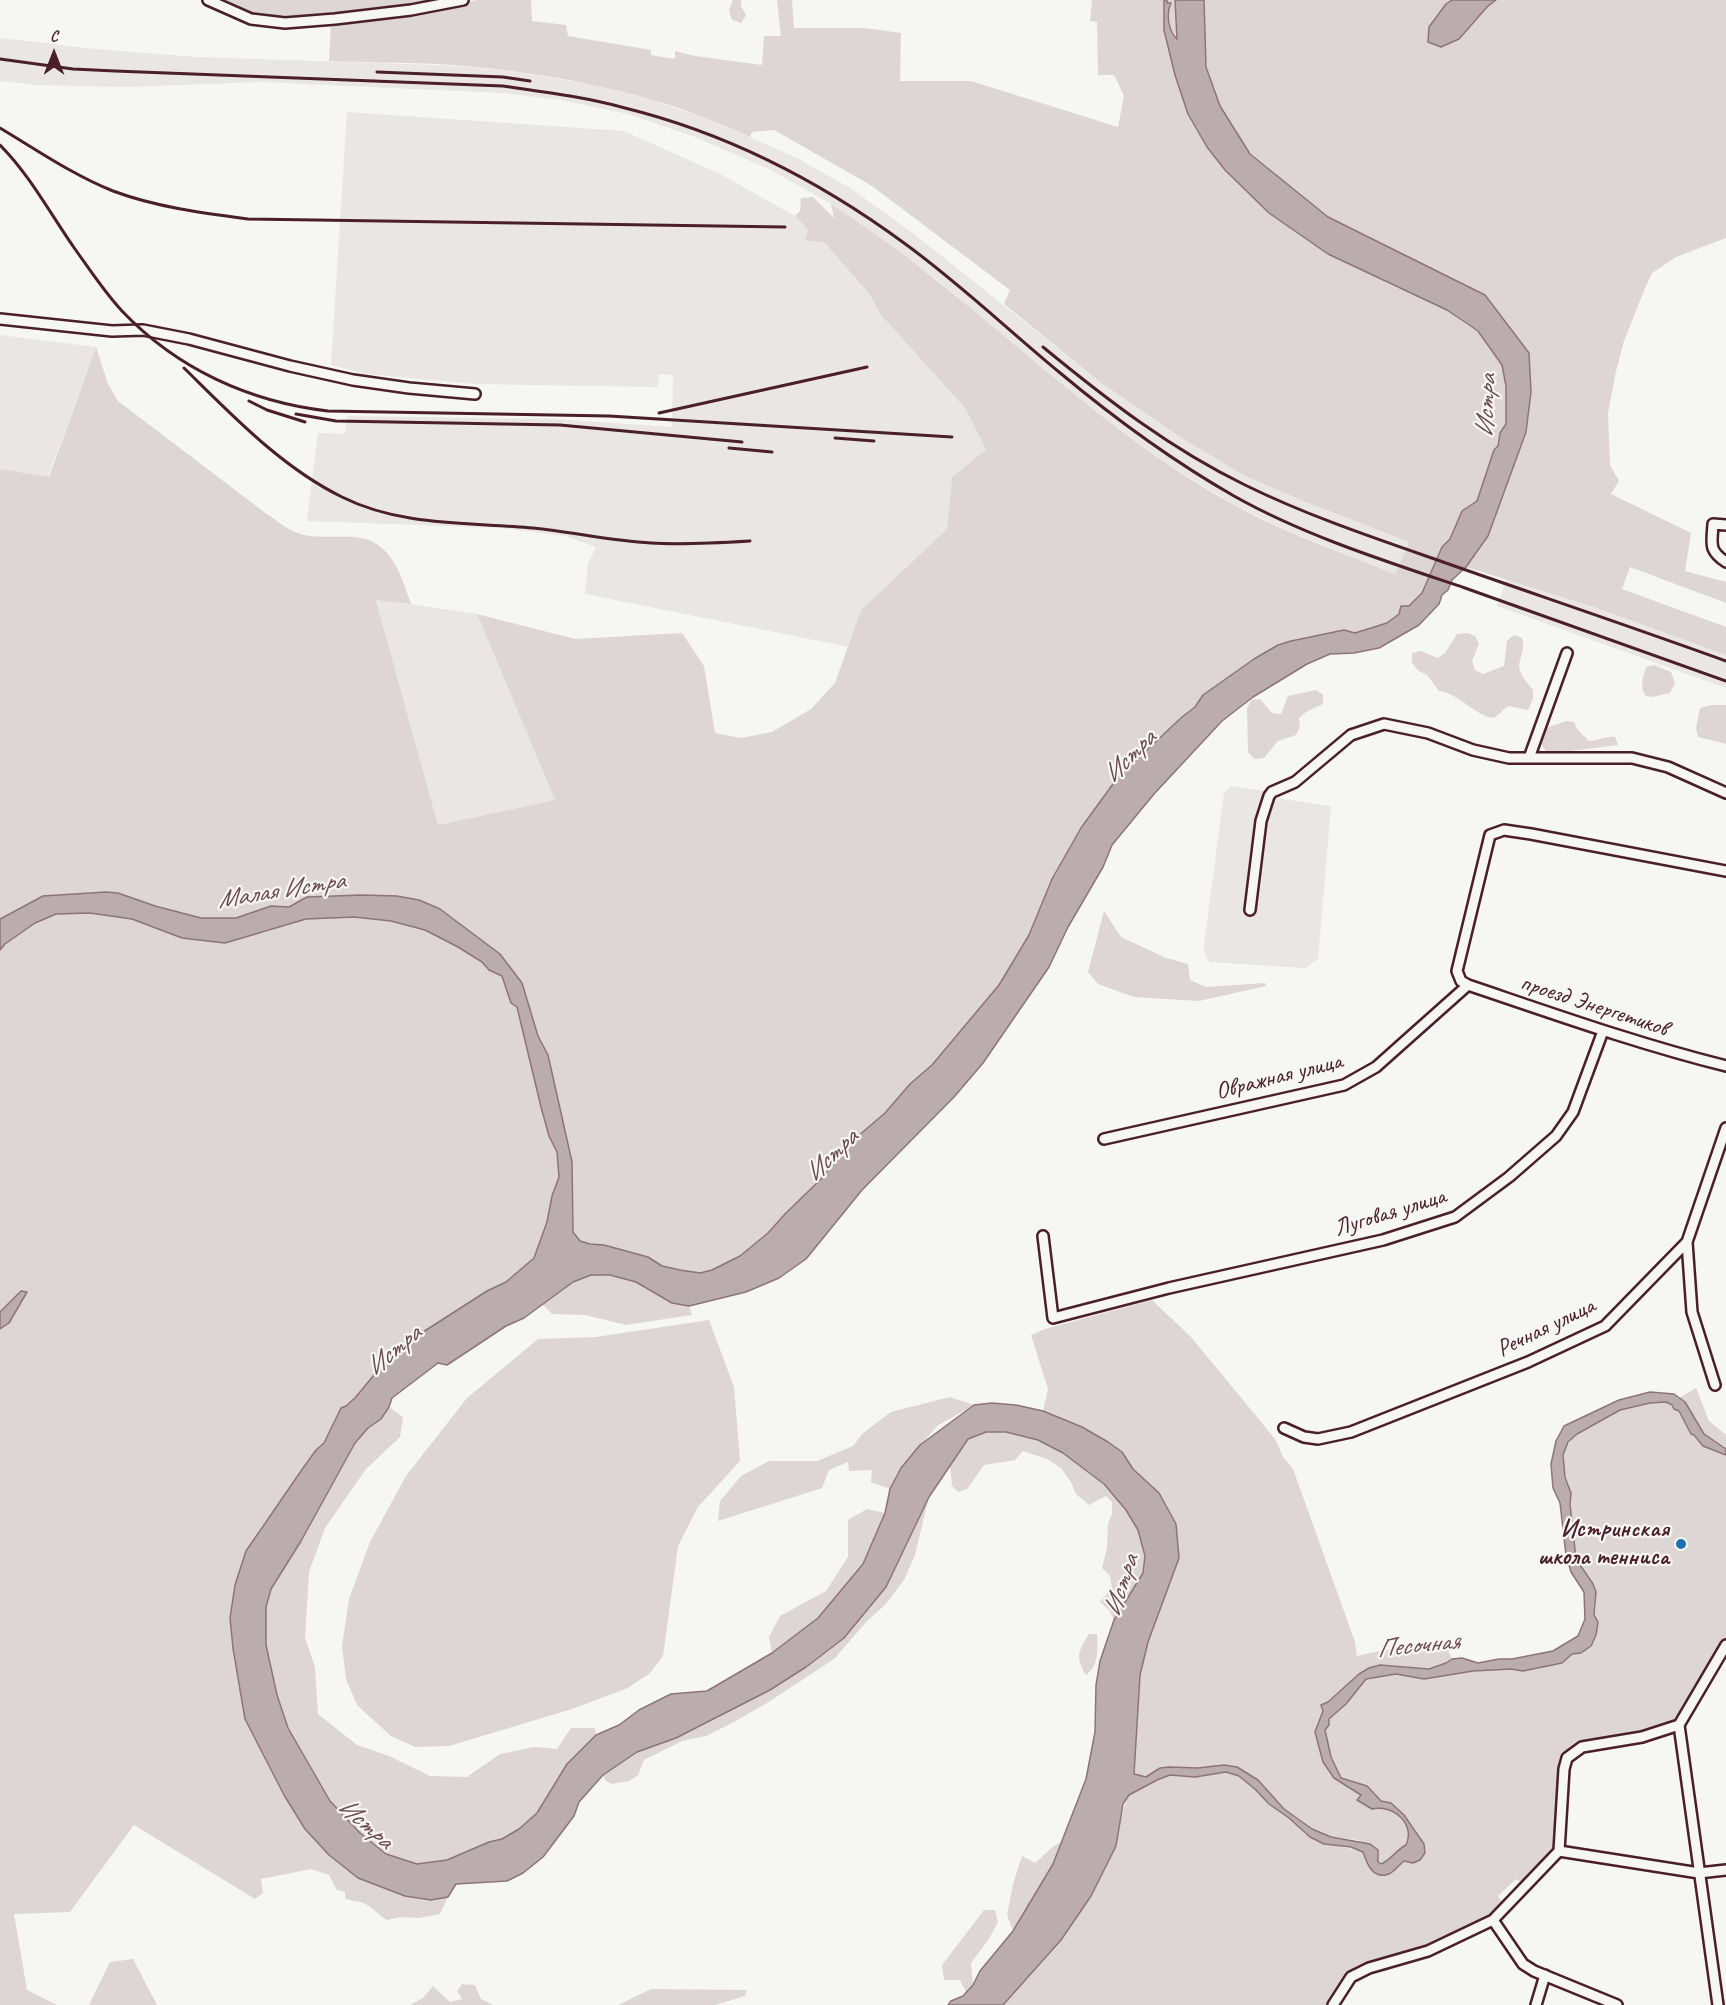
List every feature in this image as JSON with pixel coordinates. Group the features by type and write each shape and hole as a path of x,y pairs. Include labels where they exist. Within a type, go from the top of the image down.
{"street":[{"path":"208,0 251,19 285,22 411,10 464,0"},
{"path":"0,319 112,331 143,330 189,339 353,380 475,394"},
{"path":"1726,525 1713,524 1711,547 1714,555 1726,562"},
{"path":"1529,758 1567,653"},
{"path":"1250,910 1262,821 1269,796 1272,792 1295,782 1351,735 1384,724 1428,733 1473,750 1509,758 1632,759 1668,767 1726,793"},
{"path":"1468,985 1461,981 1457,971 1490,835 1504,830 1531,834 1726,871"},
{"name":"проезд Энергетиков","path":"1468,985 1604,1031 1726,1066"},
{"name":"Овражная улица","path":"1104,1138 1344,1085 1376,1067 1468,985"},
{"name":"Луговая улица","path":"1043,1236 1053,1318 1169,1288 1383,1240 1455,1216 1509,1177 1556,1136 1573,1112 1604,1031"},
{"name":"Речная улица","path":"1284,1428 1304,1437 1318,1439 1351,1432 1528,1362 1605,1326 1687,1242 1726,1128"},
{"path":"1687,1242 1692,1312 1715,1385"},
{"path":"1718,2005 1679,1725 1726,1645"},
{"path":"1333,2005 1351,1977 1369,1968 1428,1951 1493,1920 1559,1851 1564,1769 1567,1758 1582,1747 1642,1737 1679,1725"},
{"path":"1559,1851 1699,1873 1726,1870"},
{"path":"1493,1920 1523,1964 1534,1971 1617,2005"},
{"path":"1536,2005 1545,1975"}],"shaded area":[{"path":"222,0 458,0 370,13 288,20 255,14"},
{"path":"476,0 531,0 532,21 566,25 568,36 651,50 651,55 675,59 675,51 762,65 764,36 781,36 777,0 792,0 794,28 865,28 901,33 900,81 971,81 1118,127 1124,96 1114,75 1098,75 1097,22 1090,21 1092,0 1164,0 1164,30 1188,114 1385,282 1447,310 1478,331 1502,365 1506,386 1505,403 1508,414 1506,424 1500,433 1498,446 1494,450 1477,501 1462,511 1450,539 1442,547 1422,593 1409,606 1400,608 1399,614 1387,623 1355,633 1344,630 1278,645 1203,695 1195,707 1181,717 1118,777 1081,828 1052,879 1029,935 999,985 932,1065 910,1084 885,1113 850,1143 821,1179 768,1233 740,1256 712,1270 700,1273 662,1266 648,1257 580,1241 573,1232 571,1162 548,1055 538,1036 531,1010 461,924 440,909 419,900 397,896 307,897 289,907 271,906 236,918 201,918 118,893 106,892 67,894 0,919 0,469 49,477 96,347 108,384 118,401 264,512 288,529 304,535 355,537 367,540 378,545 393,561 411,604 376,600 438,825 555,800 477,614 575,639 682,633 704,666 715,733 741,738 772,732 811,709 835,683 861,610 947,529 952,477 986,450 965,408 881,315 870,295 825,243 805,240 808,229 795,216 800,211 801,198 813,197 834,218 831,204 882,239 1117,427 1195,482 1236,506 1294,534 1395,574 1409,542 1245,476 1180,437 1100,382 1004,304 1010,290 872,186 774,130 752,132 750,137 665,104 606,88 537,75 450,65 329,61 331,23 434,13"},
{"path":"733,0 741,0 741,6 746,15 741,23 732,20 729,10"},
{"path":"1164,0 1171,3 1169,22 1177,39 1175,0 1204,0 1206,67 1220,106 1250,154 1328,217 1485,295 1529,353 1531,392 1526,432 1488,536 1466,567 1452,580 1439,604 1419,625 1379,648 1354,653 1330,654 1307,664 1253,697 1222,721 1154,794 1112,845 1103,867 1068,927 1049,967 983,1063 954,1097 862,1190 806,1259 779,1278 746,1292 689,1306 672,1303 636,1282 610,1275 591,1275 573,1282 524,1318 506,1326 447,1365 438,1363 392,1398 381,1419 368,1428 355,1443 301,1541 271,1589 266,1607 266,1645 277,1695 288,1728 330,1801 360,1833 386,1854 417,1864 447,1860 489,1842 502,1839 519,1829 537,1813 567,1764 596,1735 619,1725 639,1710 671,1694 707,1691 772,1653 818,1618 863,1564 885,1513 890,1489 901,1468 920,1445 974,1405 992,1403 1016,1405 1043,1411 1082,1427 1122,1452 1133,1469 1159,1493 1176,1524 1179,1558 1148,1642 1140,1675 1134,1774 1146,1777 1160,1768 1169,1767 1198,1768 1224,1765 1237,1767 1258,1780 1284,1809 1312,1829 1331,1837 1370,1844 1378,1850 1378,1862 1381,1864 1406,1845 1408,1830 1401,1817 1388,1810 1372,1809 1357,1800 1361,1795 1334,1778 1323,1762 1315,1732 1323,1711 1321,1705 1328,1702 1359,1674 1380,1665 1429,1669 1452,1659 1462,1658 1478,1663 1512,1659 1553,1651 1578,1636 1585,1619 1584,1592 1571,1572 1566,1555 1560,1503 1553,1488 1551,1464 1556,1441 1564,1426 1619,1400 1650,1392 1674,1394 1685,1402 1704,1434 1726,1449 1726,1455 1703,1446 1691,1434 1679,1411 1666,1402 1620,1410 1577,1434 1568,1442 1563,1455 1565,1477 1571,1493 1570,1504 1576,1559 1596,1592 1594,1615 1598,1622 1591,1646 1581,1653 1572,1654 1562,1663 1523,1671 1511,1669 1473,1671 1424,1679 1396,1674 1366,1679 1346,1704 1329,1719 1329,1725 1325,1730 1331,1757 1341,1778 1367,1786 1381,1801 1391,1803 1404,1815 1424,1844 1425,1853 1420,1860 1413,1863 1404,1861 1391,1873 1379,1875 1369,1866 1363,1852 1351,1847 1324,1844 1310,1837 1239,1776 1226,1772 1195,1777 1170,1775 1129,1795 1123,1804 1116,1846 1091,1896 1061,1940 1003,2005 948,2005 951,2001 963,1996 973,1985 980,1971 1013,1931 1053,1864 1086,1779 1095,1732 1096,1685 1100,1661 1114,1620 1143,1573 1145,1556 1138,1530 1126,1510 1104,1484 1063,1453 1038,1440 1006,1432 986,1432 968,1439 929,1497 886,1587 844,1638 806,1667 770,1690 676,1738 637,1752 603,1775 579,1802 574,1816 543,1857 523,1873 507,1881 456,1884 448,1897 431,1900 405,1896 358,1878 329,1855 305,1829 284,1795 245,1719 230,1618 235,1585 246,1551 316,1450 324,1443 341,1408 355,1398 374,1375 409,1341 487,1291 506,1282 534,1258 547,1222 552,1196 559,1177 557,1152 549,1136 541,1107 517,1007 511,1003 502,976 489,970 482,962 425,930 391,921 354,917 306,919 225,943 182,938 132,919 90,913 56,914 35,923 0,950 0,919 43,896 106,892 118,893 201,918 236,918 271,906 289,907 307,897 397,896 419,900 440,909 500,954 522,983 538,1036 548,1055 572,1162 573,1232 580,1241 648,1257 662,1266 700,1273 712,1270 740,1256 768,1233 821,1179 850,1143 885,1113 910,1084 932,1065 999,985 1029,935 1052,879 1081,828 1118,777 1195,707 1203,695 1254,659 1278,645 1291,641 1344,630 1355,633 1387,623 1399,614 1401,606 1409,606 1422,593 1442,547 1450,539 1462,511 1477,501 1494,450 1498,446 1500,433 1506,424 1506,386 1502,365 1478,331 1447,310 1328,254 1269,213 1225,170 1207,147 1188,114 1164,30"},
{"path":"1167,0 1175,0 1176,3 1177,40 1171,34"},
{"path":"1204,0 1726,0 1726,238 1676,257 1652,273 1624,341 1608,413 1610,465 1619,481 1611,494 1691,533 1685,571 1726,582 1726,603 1630,567 1622,589 1726,627 1726,655 1594,607 1466,567 1480,549 1526,432 1485,295 1328,217 1249,154 1220,106 1206,67"},
{"path":"1452,0 1496,0 1459,39 1441,47 1428,42 1429,27 1446,4"},
{"path":"0,38 95,49 197,57 465,66 518,72 599,86 652,100 708,119 795,157 850,188 914,234 1100,382 1180,437 1245,476 1409,542 1395,574 1291,532 1236,506 1166,463 1086,404 931,275 831,204 769,169 695,137 628,114 561,100 503,93 262,82 124,87 37,85 0,81"},
{"path":"347,112 624,131 720,174 795,216 809,229 805,240 825,243 870,295 881,315 965,408 986,451 952,477 947,529 861,610 849,647 585,594 588,564 596,547 565,536 502,528 307,521 318,433 345,434 347,416 555,419 672,427 673,375 659,374 658,387 475,384 366,374 331,365"},
{"path":"0,335 96,347 48,477 0,469"},
{"path":"1507,579 1594,607 1726,655 1726,688 1497,606"},
{"path":"376,599 477,614 555,800 438,825"},
{"path":"1467,633 1475,636 1479,644 1472,661 1475,670 1483,674 1504,666 1507,641 1514,635 1522,638 1520,669 1533,690 1533,699 1528,710 1508,706 1494,718 1487,716 1454,696 1439,691 1427,675 1419,671 1412,663 1412,653 1421,651 1438,658 1445,653 1457,634"},
{"path":"1654,665 1671,672 1675,683 1670,693 1652,697 1644,693 1642,682 1646,667"},
{"path":"1316,690 1323,695 1323,704 1299,718 1300,727 1296,735 1278,741 1264,758 1254,759 1248,752 1247,709 1251,700 1260,699 1272,713 1281,714 1288,696"},
{"path":"1726,705 1726,744 1698,737 1696,728 1700,708"},
{"path":"1566,721 1574,722 1578,730 1589,741 1615,737 1618,745 1547,752 1541,744 1539,734 1546,728"},
{"path":"1231,786 1272,792 1269,796 1275,798 1331,806 1318,959 1305,968 1209,962 1205,955 1204,945 1224,793"},
{"path":"1104,911 1121,937 1166,958 1188,964 1190,980 1206,987 1265,983 1266,986 1199,1001 1134,997 1098,984 1088,972"},
{"path":"64,913 90,913 132,919 155,928 262,933 306,919 354,917 391,921 425,930 458,947 482,962 489,970 502,976 511,1003 517,1007 549,1136 557,1152 559,1177 552,1196 547,1222 534,1258 506,1282 487,1291 445,1318 374,1375 355,1398 338,1412 324,1443 316,1450 259,1530 230,1618 358,1878 413,1897 448,1897 440,1914 387,1920 367,1905 345,1898 345,1892 337,1890 329,1875 311,1869 261,1879 263,1893 255,1899 134,1825 70,1912 14,1914 27,1990 57,2005 0,2005 0,950 26,929 49,916"},
{"path":"591,1275 615,1276 637,1282 668,1299 689,1306 692,1315 626,1325 585,1315 552,1314 542,1304 573,1282"},
{"path":"21,1291 27,1292 9,1323 0,1329 0,1312"},
{"path":"1152,1300 1191,1337 1275,1439 1283,1457 1293,1469 1355,1642 1357,1656 1402,1648 1436,1647 1447,1648 1452,1659 1435,1667 1381,1666 1370,1669 1347,1685 1334,1698 1321,1717 1317,1736 1319,1746 1323,1757 1338,1780 1361,1795 1359,1799 1395,1813 1407,1827 1409,1835 1406,1846 1381,1864 1377,1856 1358,1840 1331,1837 1312,1829 1284,1809 1278,1801 1224,1765 1198,1768 1169,1767 1146,1777 1134,1774 1140,1675 1148,1642 1179,1558 1159,1493 1133,1469 1122,1452 1082,1427 1043,1411 1048,1389 1031,1335 1045,1329"},
{"path":"709,1320 734,1387 740,1461 698,1507 678,1546 663,1656 650,1673 628,1688 572,1709 449,1746 415,1747 391,1736 357,1705 346,1679 342,1646 349,1599 370,1542 406,1476 467,1398 538,1339 596,1337"},
{"path":"1696,1388 1709,1421 1726,1435 1726,1447 1704,1434 1685,1402 1679,1398"},
{"path":"950,1397 974,1405 937,1426 901,1468 890,1489 871,1482 872,1470 849,1471 848,1462 829,1470 822,1488 718,1521 720,1501 741,1476 769,1461 817,1461 853,1446 863,1433 891,1412"},
{"path":"1666,1402 1678,1411 1691,1434 1700,1444 1726,1455 1726,1640 1675,1724 1669,1728 1583,1743 1568,1752 1561,1767 1553,1851 1523,1883 1516,1879 1498,1896 1503,1903 1490,1916 1425,1948 1359,1965 1349,1972 1328,2005 1003,2005 1048,1954 1088,1899 1110,1859 1127,1799 1139,1789 1161,1778 1171,1775 1194,1777 1222,1773 1239,1776 1308,1835 1323,1843 1363,1852 1365,1860 1392,1873 1424,1844 1413,1826 1381,1801 1367,1786 1341,1778 1331,1757 1325,1730 1329,1725 1329,1719 1346,1704 1366,1679 1396,1674 1424,1679 1473,1671 1511,1669 1523,1671 1562,1663 1572,1654 1581,1653 1592,1622 1596,1599 1592,1583 1576,1560 1571,1492 1563,1462 1565,1449 1577,1434 1605,1417 1632,1407"},
{"path":"389,1407 403,1417 400,1437 366,1469 325,1528 309,1572 305,1638 315,1667 318,1714 357,1745 389,1756 430,1776 467,1777 500,1754 534,1747 557,1749 571,1728 595,1728 596,1735 567,1764 537,1813 519,1829 502,1839 489,1842 447,1860 416,1864 386,1854 360,1833 330,1801 287,1728 266,1645 266,1607 271,1589 301,1541 355,1443 368,1428 381,1419"},
{"path":"986,1432 1027,1437 1056,1449 1106,1487 1132,1520 1141,1537 1145,1564 1139,1581 1114,1620 1109,1610 1100,1602 1112,1588 1110,1576 1102,1568 1107,1548 1112,1502 1106,1496 1089,1505 1076,1494 1061,1468 1047,1459 1023,1451 1015,1460 984,1465 967,1489 958,1492 952,1486 950,1464 968,1439"},
{"path":"929,1497 915,1555 904,1580 885,1605 868,1620 834,1659 734,1722 706,1736 682,1741 644,1760 638,1775 629,1781 612,1784 606,1781 603,1775 637,1752 676,1738 770,1690 806,1667 844,1638 886,1587"},
{"path":"867,1509 885,1513 863,1564 818,1618 772,1653 769,1637 780,1616 826,1591 848,1557 848,1520"},
{"path":"1089,1634 1097,1634 1097,1651 1093,1667 1086,1675 1080,1664 1079,1654"},
{"path":"1062,1842 1053,1864 1013,1931 1007,1915 1013,1884 1022,1856 1035,1863"},
{"path":"984,1910 995,1910 998,1922 989,1939 971,1963 973,1985 966,1992 960,1980 944,1980 942,1965"},
{"path":"133,1959 157,2005 89,2005 110,1962"},
{"path":"462,1984 475,1985 481,1999 493,2005 410,2005 423,1998 433,1986 450,2002 462,1999 457,1991"},
{"path":"651,1989 747,1990 745,1996 715,2005 618,2005"}],"railway":[{"path":"0,59 73,69 503,86 610,104 663,118 700,131 806,180 872,221 944,274 1059,372 1122,422 1165,453 1234,496 1289,524 1347,547 1726,681"},
{"path":"377,72 503,77 530,81"},
{"path":"0,128 69,170 129,197 196,212 248,219 785,227"},
{"path":"0,145 31,182 104,289 143,332 191,366 243,391 271,400 328,411 609,416 952,437"},
{"path":"1043,347 1140,422 1191,456 1245,485 1368,536 1726,661"},
{"path":"659,413 867,367"},
{"path":"184,368 239,422 298,471 342,497 365,507 388,514 436,522 533,528 636,542 688,544 750,541"},
{"path":"249,401 267,410 305,422"},
{"path":"296,414 336,421 560,425 742,442"},
{"path":"835,438 874,441"},
{"path":"729,448 772,452"}],"place":[{"name":"Истринская школа тенниса","path":"1681,1544"}],"water label":[{"name":"Истра","path":"1487,406"},
{"name":"Истра","path":"1130,757"},
{"name":"Малая Истра","path":"281,891"},
{"name":"Истра","path":"832,1156"},
{"name":"Истра","path":"394,1351"},
{"name":"Истра","path":"1122,1586"},
{"name":"Песочная","path":"1418,1646"},
{"name":"Истра","path":"365,1824"}]}
